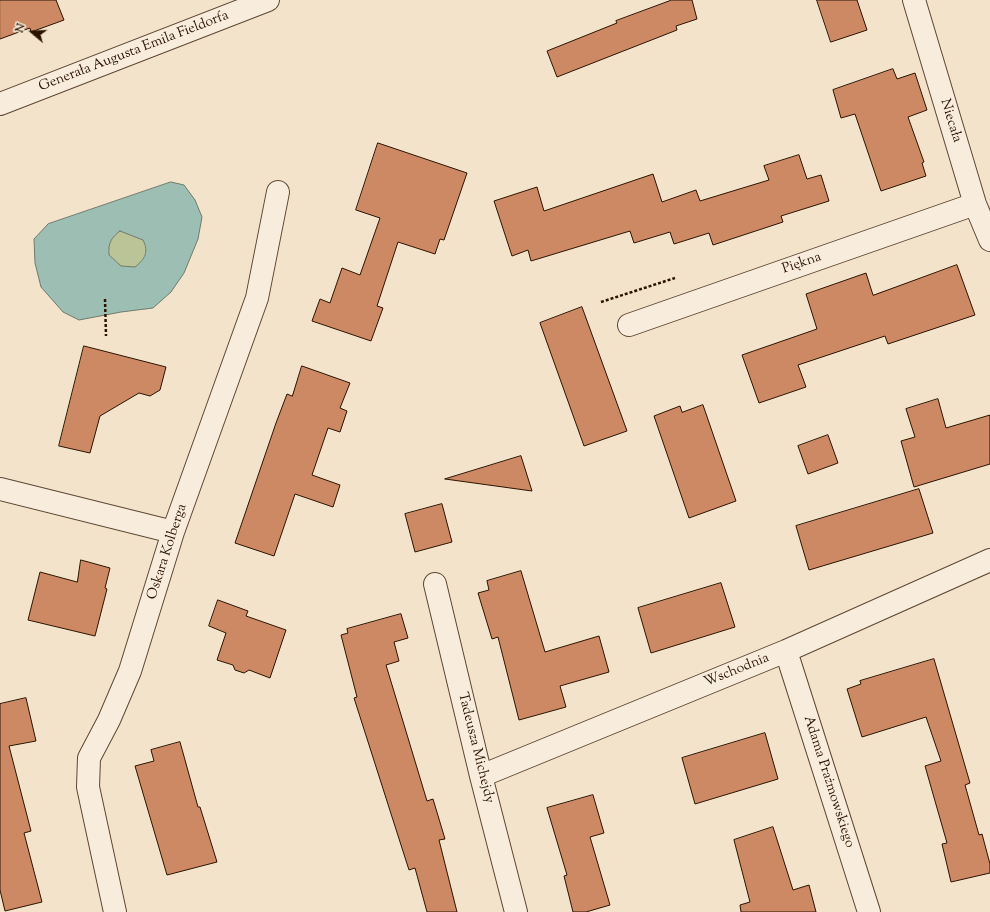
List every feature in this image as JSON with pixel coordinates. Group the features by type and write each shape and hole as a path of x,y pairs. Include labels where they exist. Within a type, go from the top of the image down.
{"street":[{"name":"Generała Augusta Emila Fieldorfa","path":"0,104 155,46 268,0"},
{"name":"Niecała","path":"914,0 975,204 990,240"},
{"name":"Oskara Kolberga","path":"115,912 88,788 89,758 109,720 130,672 173,532 257,298 278,192"},
{"name":"Piękna","path":"629,325 975,204"},
{"path":"0,489 173,532"},
{"name":"Wschodnia","path":"481,776 786,651 990,560"},
{"name":"Tadeusza Michejdy","path":"435,584 481,776 516,912"},
{"name":"Adama Prażmowskiego","path":"786,651 869,912"}],"path":[{"path":"601,302 676,278"},
{"path":"105,299 106,336"}],"green space":[{"path":"120,231 143,240 145,244 145,255 135,267 121,266 109,255 111,241"}],"water":[{"path":"171,182 184,185 195,200 202,217 198,239 184,273 171,292 153,308 79,320 63,312 41,287 35,263 34,239 48,224","holes":["120,231 143,240 146,252 144,258 135,267 121,266 109,255 111,241"]}],"building":[{"path":"0,0 56,0 64,20 31,32 30,28 0,39"},
{"path":"672,0 692,0 697,19 676,26 677,30 557,77 547,51 617,23 616,21"},
{"path":"817,0 857,0 867,30 831,42"},
{"path":"893,69 897,79 915,73 927,110 908,117 924,162 922,163 926,176 881,191 855,114 841,118 833,90"},
{"path":"378,143 467,173 444,240 440,239 435,254 398,242 377,306 383,308 371,341 312,321 320,299 330,303 342,268 360,275 380,218 356,210"},
{"path":"799,155 807,179 821,175 829,201 781,216 783,222 713,245 709,233 674,244 670,232 634,243 630,231 531,261 528,250 512,256 494,201 537,187 544,211 653,174 662,202 696,190 700,201 769,180 764,166"},
{"path":"957,265 975,315 888,344 885,336 798,365 806,387 759,403 742,355 817,329 806,294 866,273 873,295"},
{"path":"582,307 627,431 584,446 540,323"},
{"path":"84,346 166,367 160,390 150,396 139,393 100,416 90,453 59,446"},
{"path":"302,366 350,383 340,408 347,411 340,432 328,428 312,475 340,485 333,507 295,494 274,556 235,543 276,423 287,394 292,396"},
{"path":"938,399 946,428 990,415 990,464 914,487 901,441 915,437 906,409"},
{"path":"703,405 736,501 689,518 654,416 680,406 682,412"},
{"path":"828,435 838,463 808,474 798,446"},
{"path":"521,456 532,491 445,479"},
{"path":"919,489 933,533 809,570 796,526"},
{"path":"442,504 452,542 415,552 405,514"},
{"path":"81,560 110,568 105,588 107,589 95,636 28,620 40,572 77,582"},
{"path":"521,571 545,652 599,636 609,672 560,686 566,707 519,720 498,637 492,639 478,593 489,590 487,581"},
{"path":"721,583 735,627 651,653 638,608"},
{"path":"218,600 248,611 246,616 286,630 270,678 249,670 244,673 235,670 233,665 217,660 226,633 209,626"},
{"path":"401,614 408,638 394,642 399,661 386,665 427,801 433,799 445,839 439,840 457,912 427,912 415,868 409,870 354,698 357,697 341,635 348,633 347,629"},
{"path":"934,659 970,783 965,785 979,835 982,834 990,864 990,873 951,882 942,844 947,843 925,766 941,761 926,717 862,737 847,689 861,684 860,681"},
{"path":"26,698 36,741 9,746 31,831 24,833 42,902 5,911 0,890 0,704"},
{"path":"765,733 778,779 695,804 682,758"},
{"path":"180,742 198,807 200,807 217,862 167,875 135,766 154,761 151,750"},
{"path":"593,795 604,833 590,837 610,905 586,912 573,912 564,876 567,875 547,808"},
{"path":"773,827 793,890 809,885 816,912 741,912 740,905 750,902 734,840"}]}
